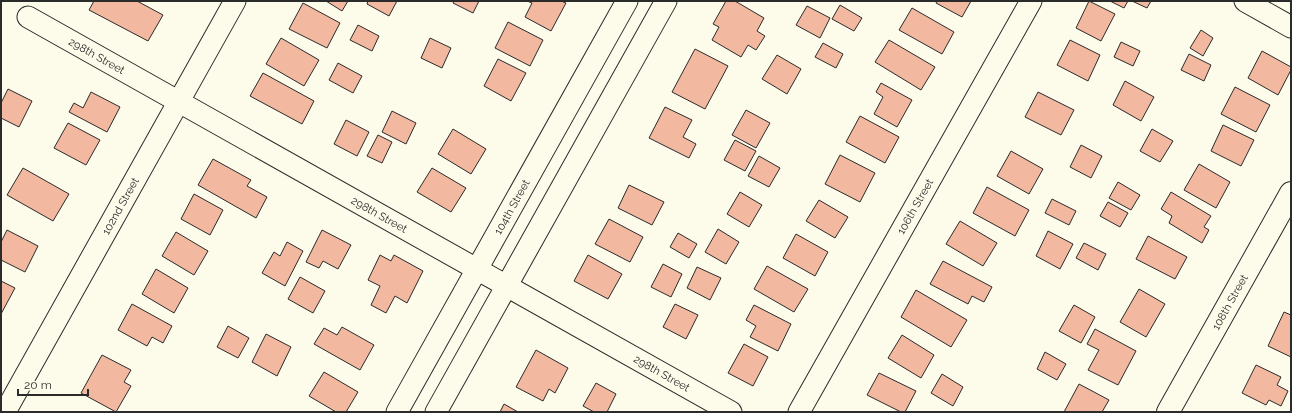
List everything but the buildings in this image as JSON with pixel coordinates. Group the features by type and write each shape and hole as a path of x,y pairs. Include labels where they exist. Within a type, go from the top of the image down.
{"street":[{"name":"102nd Street","path":"5,412 235,1"},
{"name":"104th Street","path":"397,412 627,1"},
{"path":"436,412 662,9 632,1"},
{"name":"106th Street","path":"799,412 1031,1"},
{"path":"1245,1 1291,27"},
{"name":"298th Street","path":"28,17 731,412"},
{"name":"108th Street","path":"1168,412 1291,192"}]}
